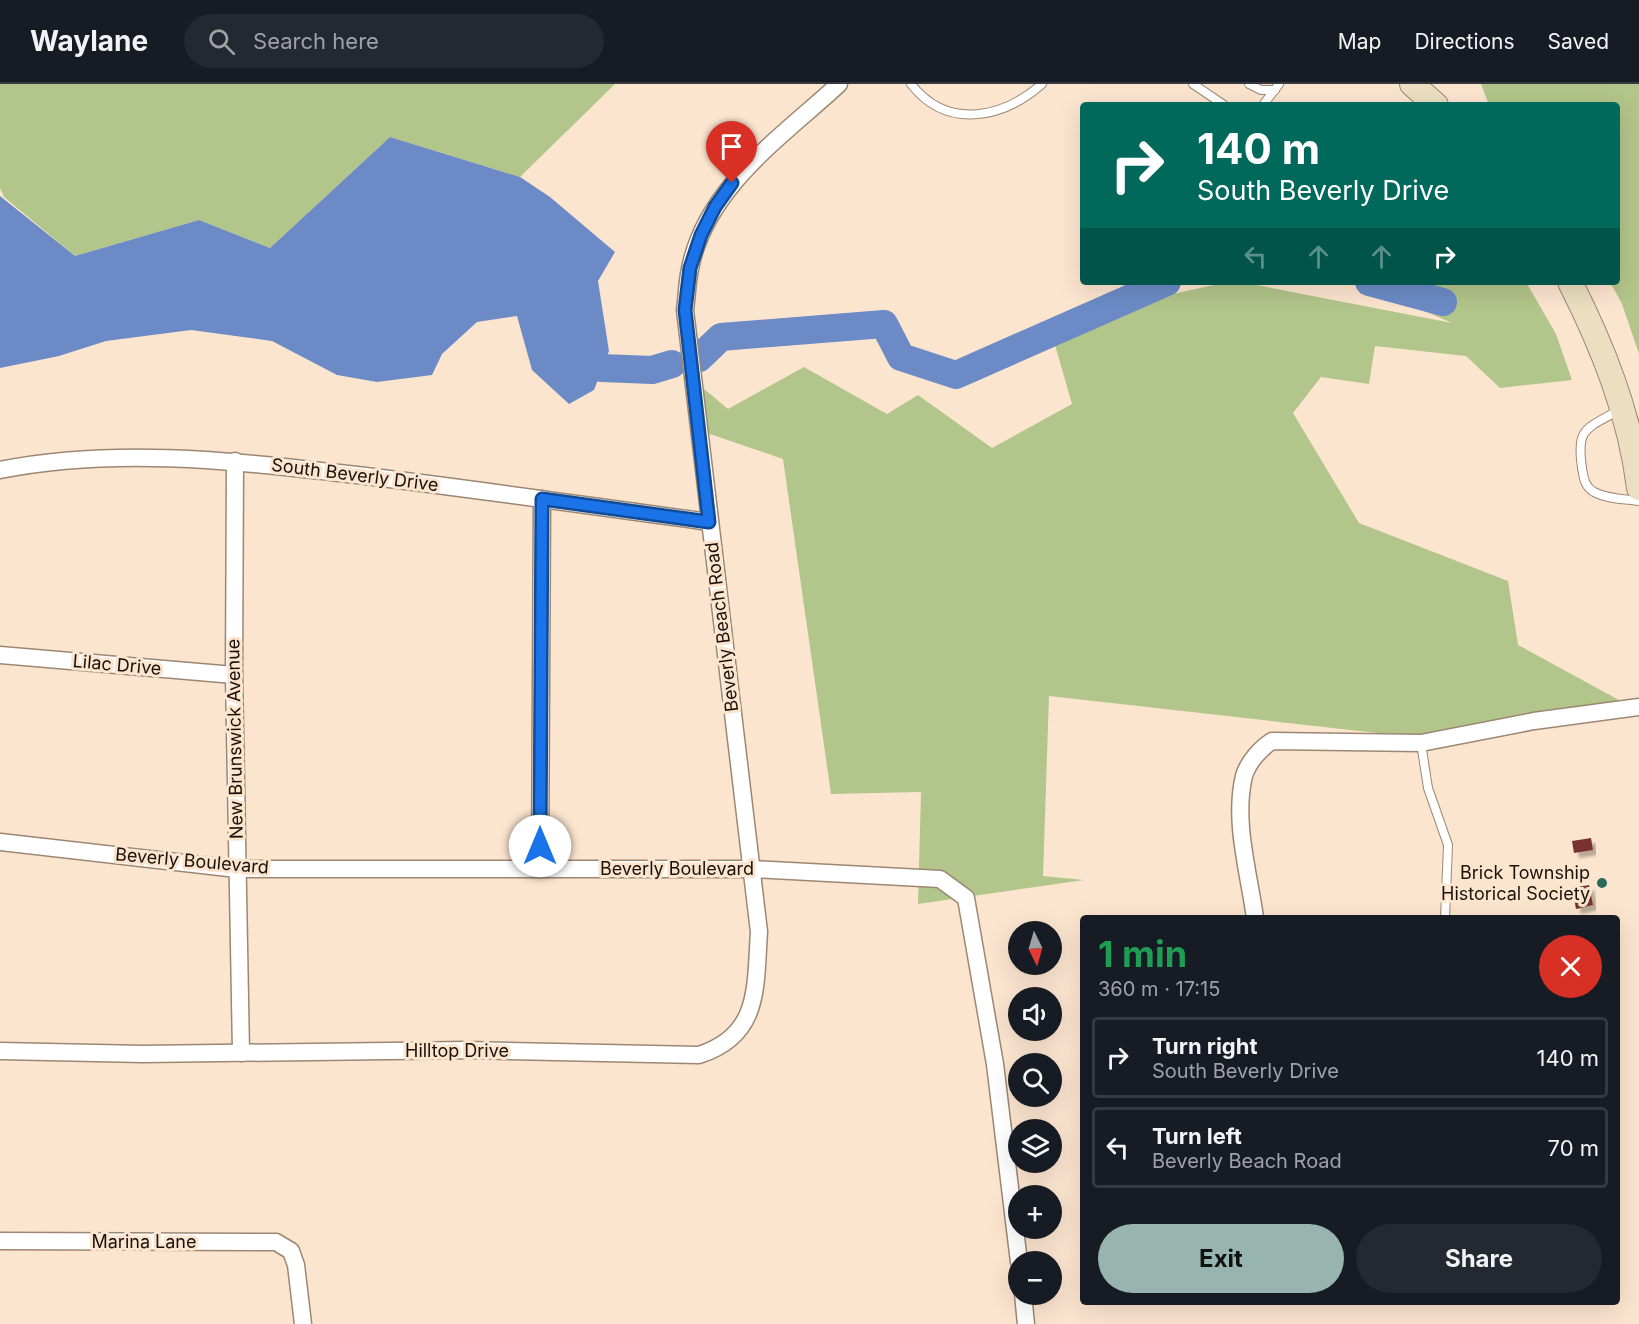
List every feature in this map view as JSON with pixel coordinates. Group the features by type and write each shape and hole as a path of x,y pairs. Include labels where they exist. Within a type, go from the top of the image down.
{"main road":[{"path":"1412,84 1433,102"},
{"path":"1572,285 1592,325 1622,409 1639,485"}],"street":[{"name":"Beverly Beach Road","path":"752,869 685,310 690,268 701,235 715,207 732,183 839,84"},
{"name":"South Beverly Drive","path":"0,470 42,462 105,456 235,461 709,522"},
{"name":"New Brunswick Avenue","path":"235,461 234,675 241,1053"},
{"path":"540,869 542,499"},
{"name":"Lilac Drive","path":"0,655 234,675"},
{"path":"1255,915 1242,825 1242,796 1245,774 1262,748 1272,741 1421,743 1534,722 1639,707"},
{"name":"Beverly Boulevard","path":"0,842 237,869 752,869 940,879 966,898 968,904 995,1064 1017,1251"},
{"name":"Hilltop Drive","path":"0,1052 241,1053 467,1050 699,1055 720,1048 736,1035 746,1021 754,999 759,932 752,869"},
{"name":"Marina Lane","path":"0,1241 276,1242 287,1247 296,1265 303,1324"},
{"path":"1024,1305 1026,1324"}],"lane":[{"path":"911,84 924,101 948,113 984,113 1022,101 1042,84"},
{"path":"1193,84 1220,102"},
{"path":"1249,84 1261,90 1277,87"},
{"path":"1265,102 1277,87"},
{"path":"1622,409 1592,426 1580,438 1578,446 1584,481 1588,488 1607,497 1639,501"},
{"path":"1421,743 1428,788 1448,845 1445,915"}],"green space":[{"path":"0,84 615,84 520,177 390,137 270,248 199,220 75,256 4,197 0,188"},
{"path":"1481,84 1639,84 1639,354 1622,304 1612,285 1620,285 1620,102 1488,102"},
{"path":"1214,285 1256,285 1452,323 1364,285 1528,285 1556,334 1572,380 1500,388 1466,356 1375,346 1369,384 1321,377 1293,413 1359,523 1508,581 1518,645 1619,700 1422,738 1049,696 1043,876 1084,880 918,904 921,792 831,794 783,459 707,433 703,388 728,409 804,367 887,414 918,395 992,448 1072,404 1053,338 1168,295"}],"water":[{"path":"390,137 520,177 550,197 615,252 598,281 609,351 594,390 569,404 532,370 517,316 477,322 442,354 432,375 377,382 337,375 272,341 191,330 106,341 59,356 0,368 0,196 75,256 199,220 270,248"}],"building":[{"path":"1591,838 1593,850 1574,853 1572,841"},
{"path":"1589,885 1593,905 1576,909 1572,888"}],"waterway":[{"path":"699,358 721,337 884,324 901,357 956,375 1160,285"},
{"path":"1380,285 1443,302"},
{"path":"602,368 652,370 672,364"}],"place":[{"name":"Brick Township Historical Society","path":"1602,883"}],"route":[{"path":"540,846 542,499 709,522 685,310 690,268 701,235 715,207 732,183"}]}
